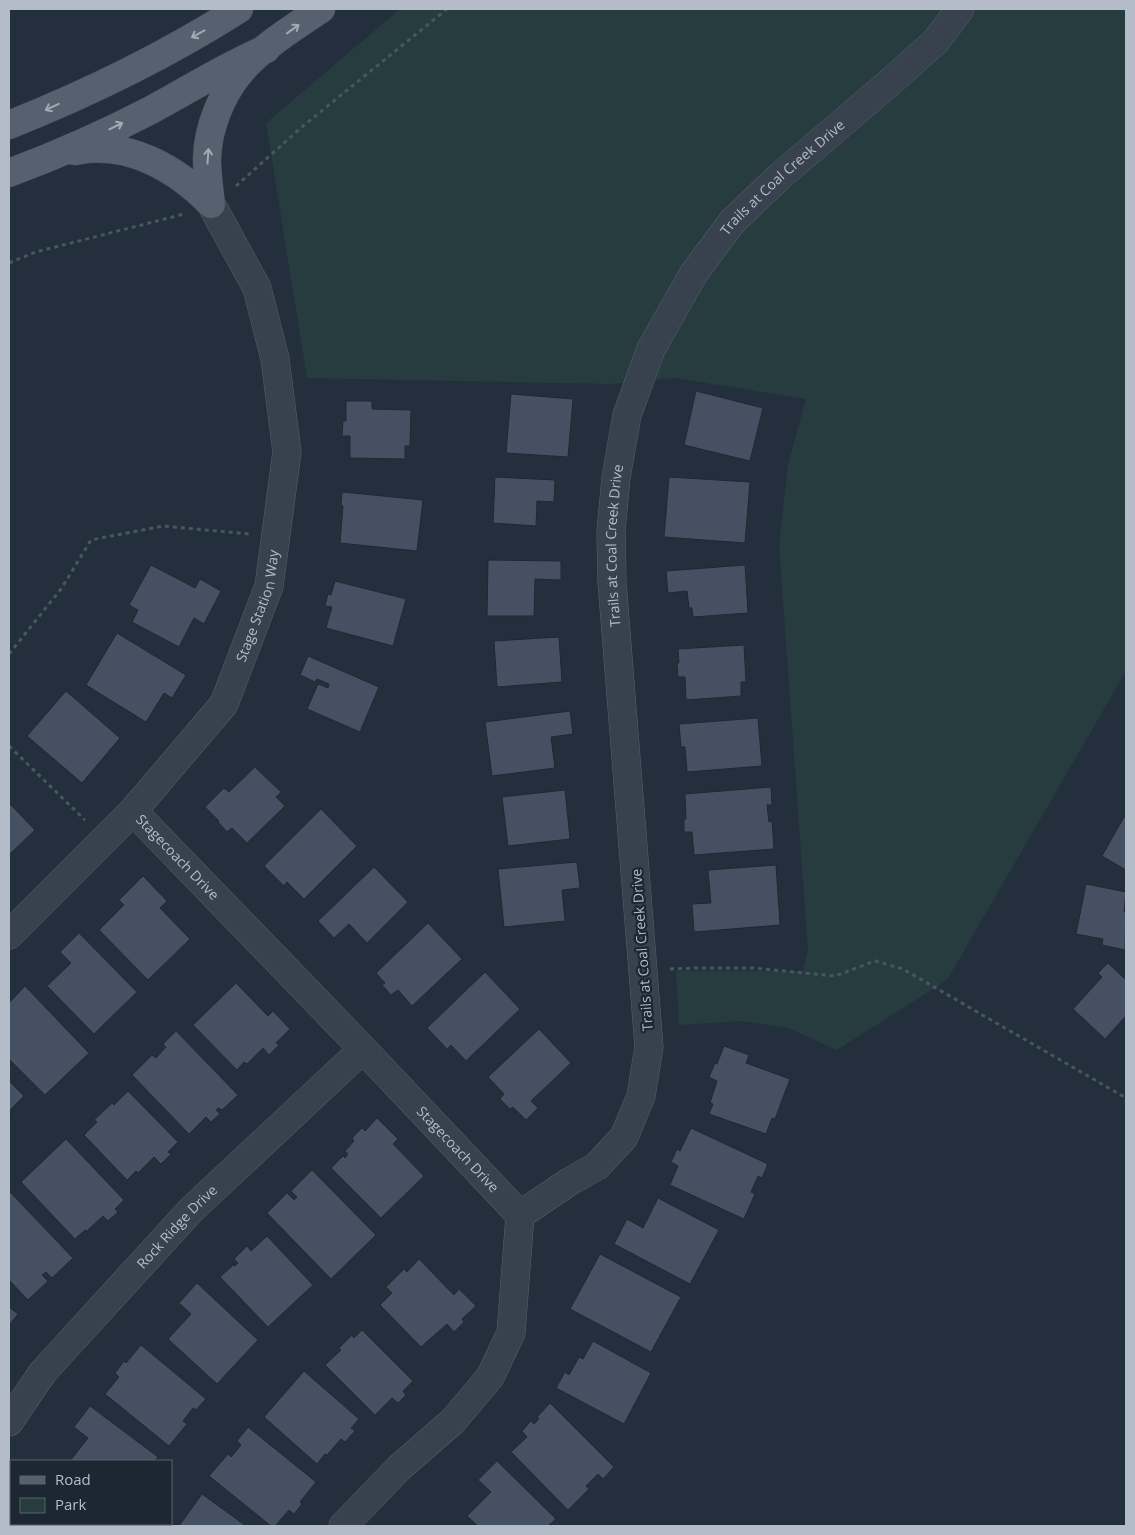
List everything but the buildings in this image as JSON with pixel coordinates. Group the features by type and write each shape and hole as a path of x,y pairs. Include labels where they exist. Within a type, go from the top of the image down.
{"main road":[{"path":"9,124 40,112 140,66 239,9"},
{"path":"202,207 212,126 224,97 242,70 266,49 321,9"},
{"path":"9,173 56,155 150,110 246,57 266,49"},
{"path":"56,155 83,149 110,149 136,154 162,164 184,179 197,190 202,207"}],"street":[{"name":"Trails at Coal Creek Drive","path":"520,1215 569,1182 597,1166 624,1137 640,1096 649,1047 612,582 611,531 616,478 627,415 651,349 694,273 732,222 779,177 936,41 960,9"},
{"name":"Stage Station Way","path":"9,935 133,811 224,704 269,586 287,452 275,360 257,288 202,207"},
{"name":"Stagecoach Drive","path":"133,811 520,1215"},
{"name":"Rock Ridge Drive","path":"9,1422 43,1372 191,1210 363,1049"},
{"path":"342,1526 399,1468 453,1421 490,1377 511,1333 520,1215"}],"path":[{"path":"233,188 302,126 447,9"},
{"path":"9,263 36,252 175,216 202,207"},
{"path":"9,654 61,589 91,540 163,526 276,536"},
{"path":"9,746 105,839"},
{"path":"643,971 697,968 753,968 835,976 875,962 903,969 1126,1098"}],"green space":[{"path":"400,9 1126,9 1126,671 947,980 837,1050 788,1028 742,1021 679,1025 676,971 803,971 808,951 779,546 788,464 806,399 675,378 609,384 307,378 266,123"}]}
